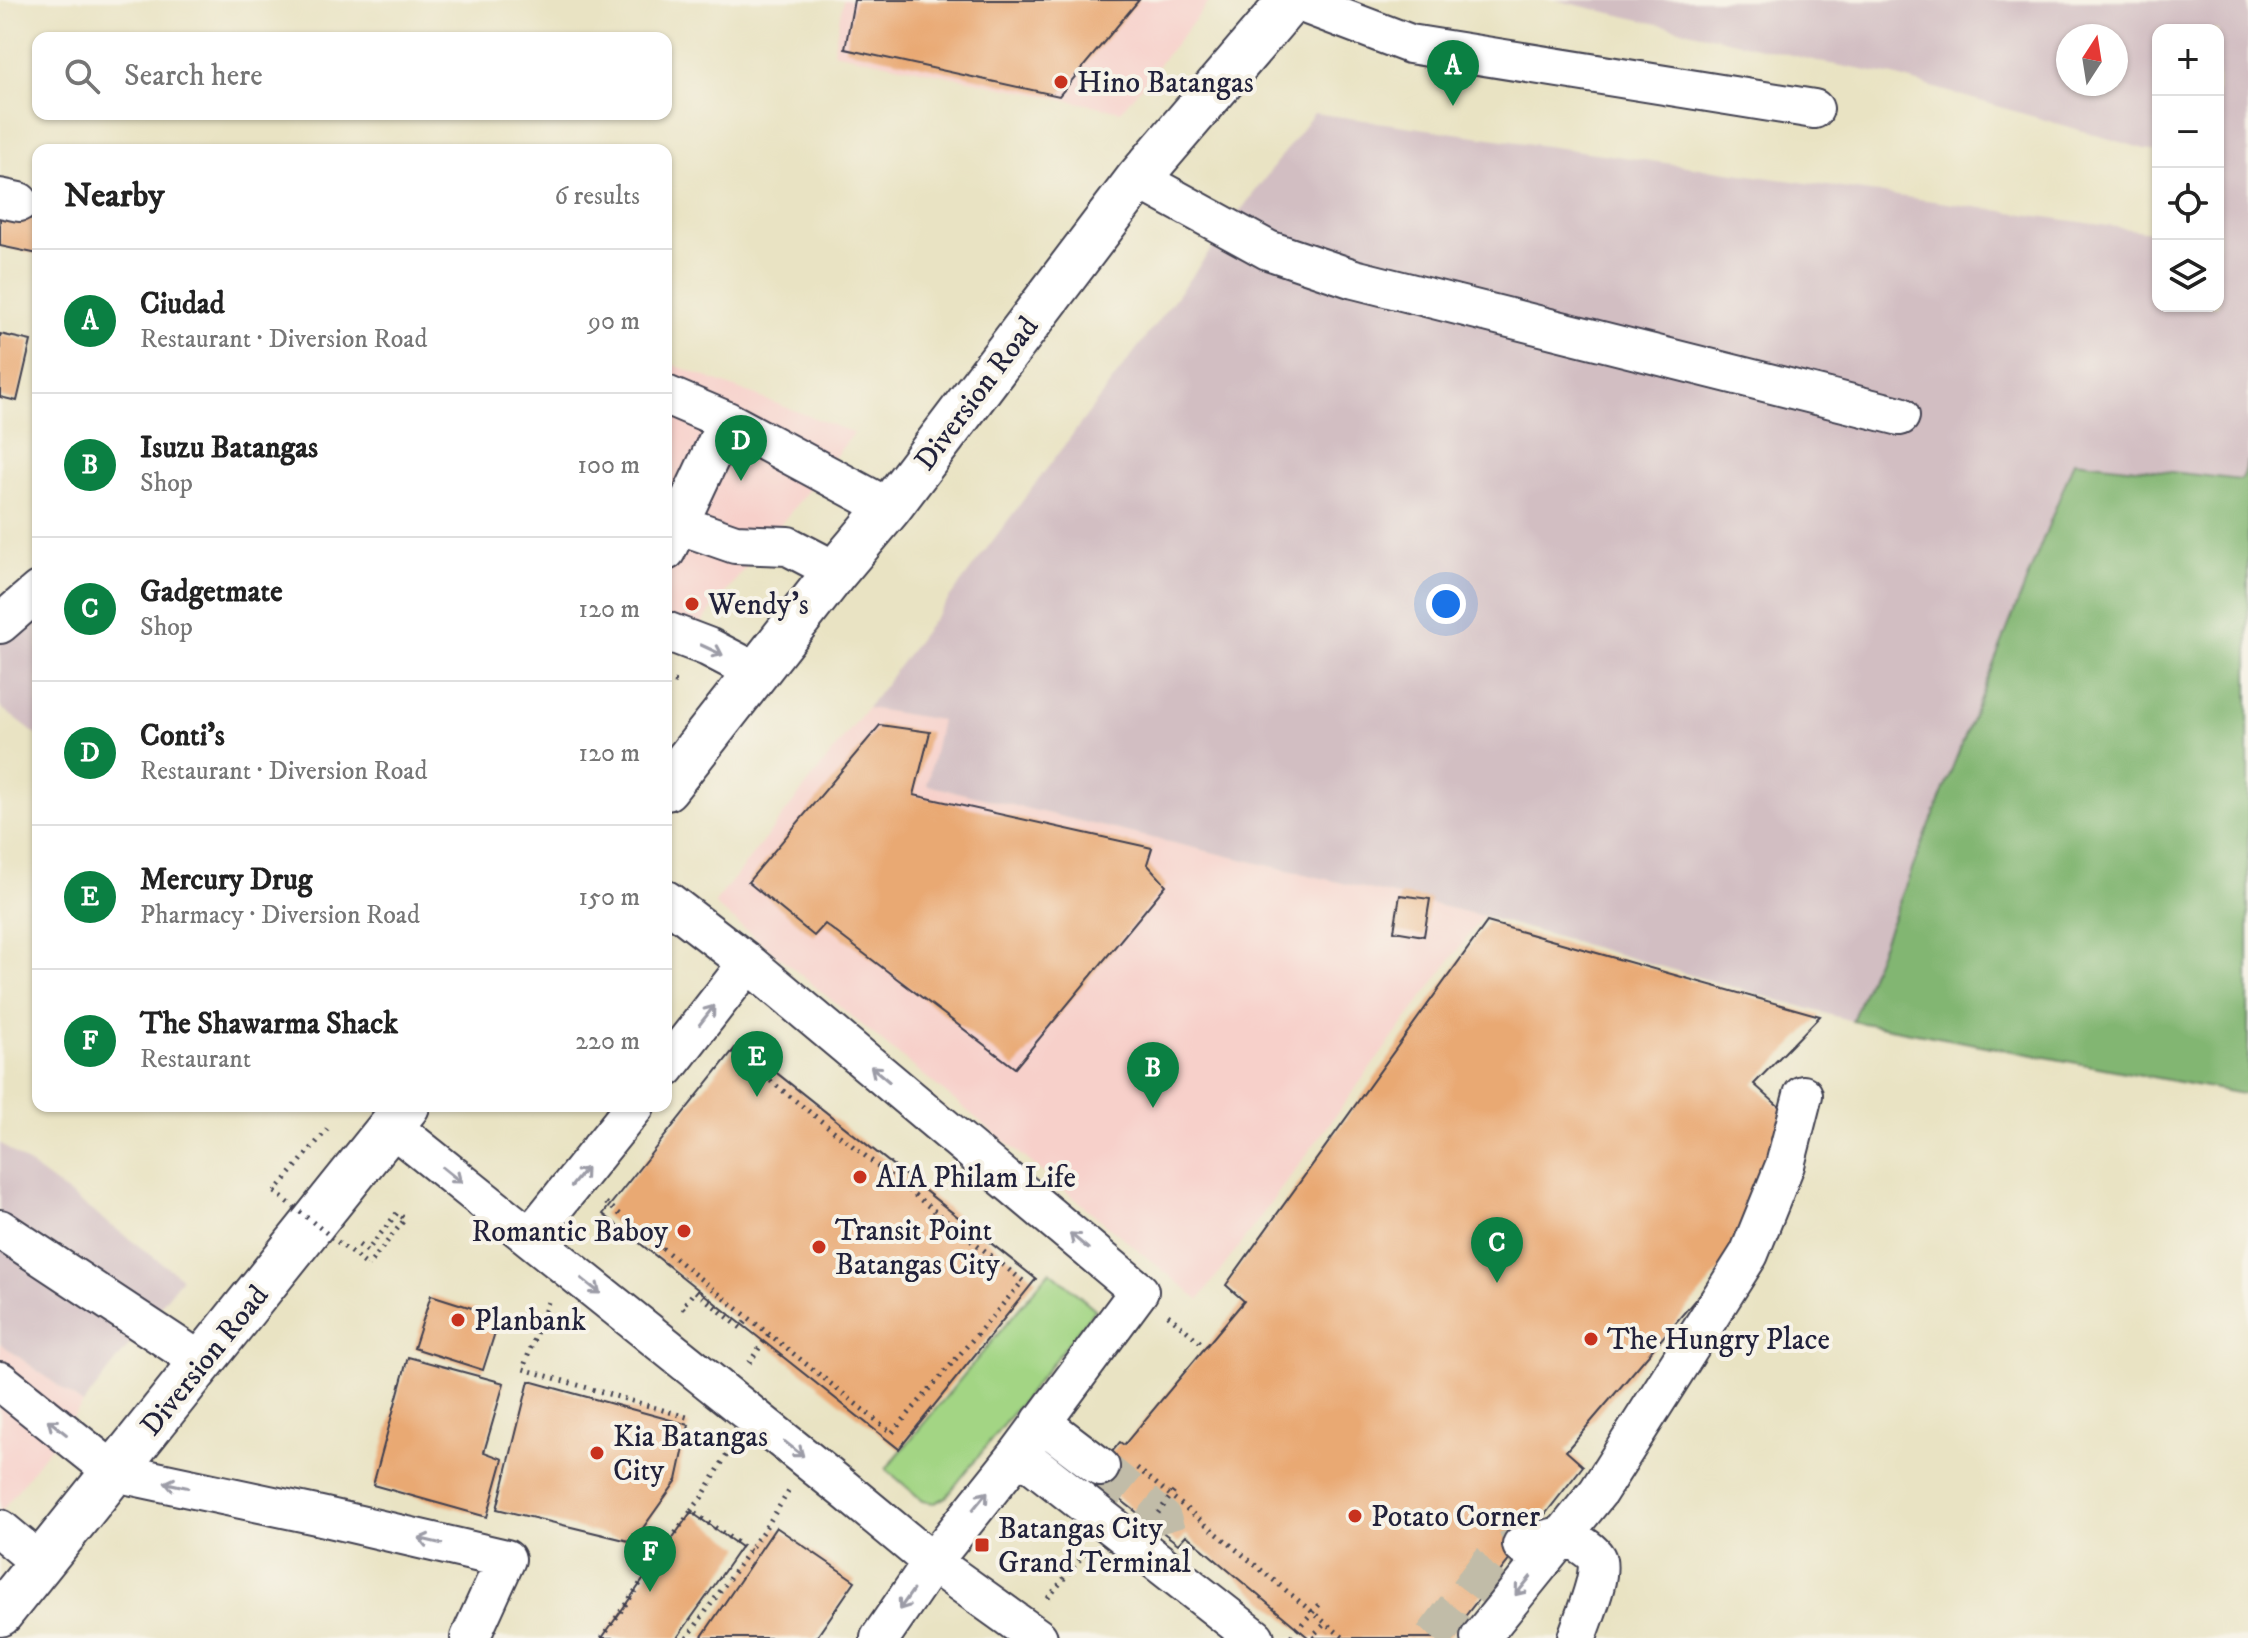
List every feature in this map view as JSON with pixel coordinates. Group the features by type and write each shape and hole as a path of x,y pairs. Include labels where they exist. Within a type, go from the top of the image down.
{"highway":[{"name":"Diversion Road","path":"672,780 889,508 1138,179 1292,0"},
{"name":"Diversion Road","path":"0,1614 399,1116"}],"street":[{"path":"1292,0 1410,44 1814,109"},
{"path":"1138,179 1268,250 1354,279 1900,416"},
{"path":"672,398 727,421 889,508"},
{"path":"672,531 727,421"},
{"path":"672,537 788,546 836,571"},
{"path":"0,624 32,596"},
{"path":"672,633 708,647 756,672"},
{"path":"672,905 748,963 1139,1291 1019,1453 932,1562 880,1638"},
{"path":"672,1060 748,963"},
{"path":"1480,1638 1598,1492 1749,1254 1785,1165 1803,1095"},
{"path":"530,1237 630,1112"},
{"path":"399,1116 530,1237 845,1490 1017,1635"},
{"path":"0,1229 203,1363"},
{"path":"0,1381 114,1472 506,1559 470,1638"},
{"path":"1041,1422 1118,1467"},
{"path":"1019,1453 1154,1542 1255,1638"},
{"path":"0,1529 41,1563"},
{"path":"1522,1545 1565,1535 1598,1562 1598,1576 1577,1638"}],"path":[{"path":"672,682 680,683"},
{"path":"609,1205 892,1433 1023,1281 733,1052"},
{"path":"330,1126 275,1192 368,1266 405,1219 397,1213 367,1251 359,1245"},
{"path":"562,1263 523,1369 704,1422"},
{"path":"693,1316 682,1307 695,1291 741,1328 749,1318"},
{"path":"1139,1291 1206,1347"},
{"path":"764,1342 769,1334"},
{"path":"738,1354 750,1363"},
{"path":"602,1638 702,1497 732,1444 726,1436"},
{"path":"1118,1467 1171,1496 1344,1638"},
{"path":"1017,1635 1094,1543 1119,1563 1154,1542 1177,1488"},
{"path":"691,1511 749,1551"},
{"path":"687,1638 770,1521"},
{"path":"709,1593 716,1597"},
{"path":"1298,1628 1320,1604"},
{"path":"1314,1638 1312,1636 1326,1623"}],"shaded area":[{"name":"Hino Batangas","path":"843,0 1211,0 1121,111 833,52"},
{"path":"1555,0 2248,0 2248,461 2241,480 2074,461 1852,1021 1483,916 927,785 941,720 867,708 1314,113 2152,232 2152,312 2224,312 2224,24 2152,24 2152,151 1894,76"},
{"path":"672,364 854,433 683,646 672,645"},
{"path":"32,608 32,731 0,707 0,637"},
{"path":"867,708 942,720 927,785 1483,916 1199,1300 714,904"},
{"path":"0,1143 182,1278 83,1404 0,1343"},
{"path":"0,1343 83,1404 0,1513"}],"green space":[{"path":"2074,461 2241,480 2248,461 2248,1095 1852,1021"},
{"path":"1050,1271 1095,1309 946,1497 935,1503 923,1501 886,1469"}],"building":[{"name":"Hino Batangas","path":"854,0 1139,0 1059,96 845,49"},
{"path":"0,213 32,219 32,253 0,246"},
{"path":"0,334 31,341 17,401 0,397"},
{"path":"880,725 930,732 914,795 1152,848 1147,864 1166,885 1015,1068 825,924 814,936 748,882"},
{"path":"1400,895 1430,899 1424,936 1394,931"},
{"path":"1487,922 1820,1016 1754,1084 1784,1111 1741,1246 1566,1451 1583,1466 1448,1638 1309,1638 1186,1535 1178,1544 1091,1477 1120,1442 1124,1445 1244,1301 1226,1285"},
{"name":"Transit Point Batangas City","path":"739,1043 1036,1279 899,1449 603,1214"},
{"path":"431,1295 500,1317 483,1370 414,1348"},
{"path":"408,1357 504,1383 484,1452 503,1459 487,1517 373,1485"},
{"name":"Kia Batangas City","path":"529,1381 689,1425 677,1480 633,1542 497,1509"},
{"path":"691,1512 741,1547 709,1593 677,1638 602,1638"},
{"path":"776,1527 855,1581 816,1638 701,1638"}],"tunnel":[{"path":"1100,1467 1162,1518 1167,1535"},
{"path":"1433,1638 1490,1563 1504,1551 1522,1545"}],"place":[{"name":"Hino Batangas","path":"1061,82"},
{"name":"Ciudad","path":"1453,106"},
{"name":"Conti's","path":"741,481"},
{"name":"Wendy's","path":"692,604"},
{"name":"Mercury Drug","path":"757,1097"},
{"name":"Isuzu Batangas","path":"1153,1108"},
{"name":"AIA Philam Life","path":"860,1177"},
{"name":"Romantic Baboy","path":"684,1231"},
{"name":"Transit Point Batangas City","path":"819,1247"},
{"name":"Gadgetmate","path":"1497,1283"},
{"name":"Planbank","path":"458,1320"},
{"name":"The Hungry Place","path":"1591,1339"},
{"name":"Kia Batangas City","path":"597,1453"},
{"name":"Potato Corner","path":"1355,1516"},
{"name":"Batangas City Grand Terminal","path":"982,1545"},
{"name":"The Shawarma Shack","path":"650,1592"}]}
